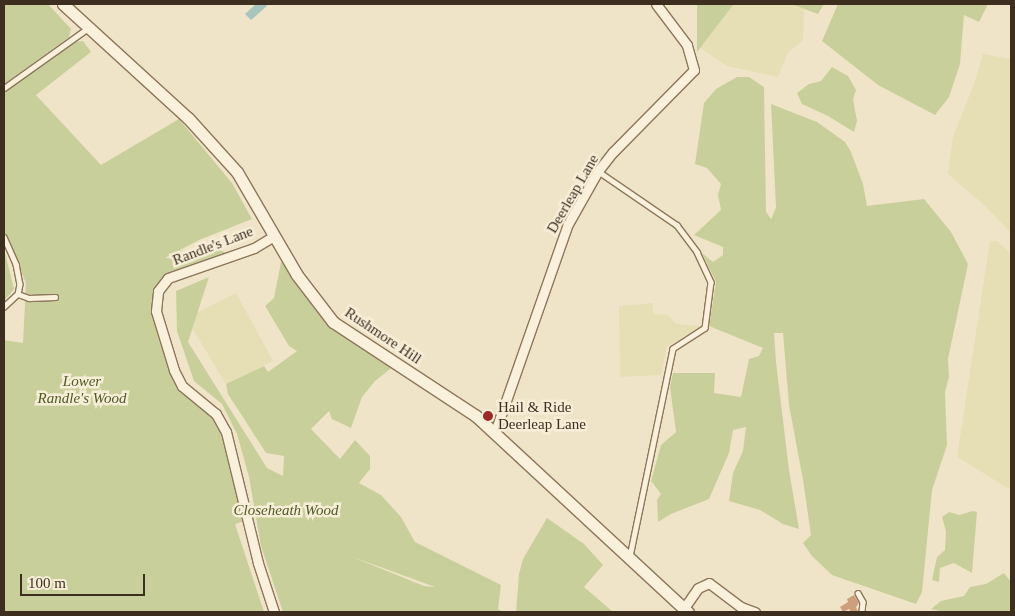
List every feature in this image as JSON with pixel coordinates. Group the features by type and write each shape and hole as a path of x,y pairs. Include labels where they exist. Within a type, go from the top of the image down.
{"street":[{"name":"Rushmore Hill","path":"62,4 188,118 237,172 297,275 333,322 476,416 680,608"},
{"name":"Deerleap Lane","path":"495,432 512,390 561,240 568,224 598,171 641,122 694,70 687,45 656,4"},
{"name":"Randle's Lane","path":"274,236 254,248 168,278 158,291 156,311 174,370 182,386 216,414 226,432 258,563 274,612"},
{"path":"680,608 698,588 709,583 741,607 755,612"}],"lane":[{"path":"4,88 88,28"},
{"path":"598,171 678,225 697,252 711,282 704,328 673,349 629,559"},
{"path":"4,237 16,264 20,284 18,294 4,307"},
{"path":"18,294 30,298 55,297"},
{"path":"858,593 863,602 862,612"}],"shaded area":[{"path":"734,4 791,4 804,9 803,40 788,53 778,77 727,66 700,48"},
{"path":"983,54 1011,59 1011,233 983,204 948,174 953,137 974,84"},
{"path":"990,241 997,241 1011,254 1011,490 957,457"},
{"path":"236,293 273,361 226,384 186,318"},
{"path":"653,303 653,314 668,315 676,324 702,326 667,346 661,375 620,377 619,306"}],"green space":[{"path":"48,4 71,29 69,37 4,84 4,5"},
{"path":"697,4 734,4 697,52"},
{"path":"791,4 824,4 818,14"},
{"path":"838,4 988,4 979,22 964,15 960,64 949,97 935,115 878,85 822,41"},
{"name":"Lower Randle's Wood","path":"83,41 91,52 36,95 101,165 179,119 232,183 252,219 199,240 165,258 180,259 214,247 226,253 165,275 154,289 151,311 169,371 178,388 213,417 223,438 244,521 235,524 264,612 4,612 4,340 23,343 26,283 4,232 4,91 74,42"},
{"path":"832,67 848,76 856,90 853,99 857,121 854,132 828,116 802,104 797,93 809,84 821,81"},
{"path":"737,77 749,77 764,87 766,212 771,219 776,208 771,104 817,122 845,142 851,152 863,184 867,206 924,199 951,232 968,264 948,359 949,377 945,392 947,445 932,490 922,592 916,604 832,575 812,556 803,543 811,535 789,405 783,333 774,333 776,362 789,470 799,529 783,524 760,510 729,501 733,473 743,451 746,427 733,430 729,453 709,499 671,514 658,522 657,500 661,494 651,481 661,445 676,432 670,387 673,373 715,373 714,393 741,397 749,359 759,356 763,348 709,326 716,282 702,253 713,262 723,255 723,247 694,235 721,210 718,195 721,184 707,168 695,164 704,103 716,89"},
{"path":"4,249 14,289 4,301"},
{"name":"Closeheath Wood","path":"281,262 287,265 333,326 394,366 375,381 362,397 351,428 332,419 329,411 311,429 340,459 355,440 370,456 370,469 359,483 381,495 401,517 415,542 501,585 498,609 503,612 283,612 261,546 249,477 237,434 222,404 194,381 177,331 176,291 209,277 188,342 267,468 283,476 284,456 266,453 228,394 226,384 264,366 268,372 297,351 289,346 265,306 274,298","holes":["350,556 435,587 424,586"]},
{"path":"973,511 977,512 972,573 954,563 940,568 939,582 932,580 937,557 945,550 946,531 942,517 949,512 959,515"},
{"path":"547,518 584,544 603,565 584,587 613,612 516,612 519,574 523,559"},
{"path":"1004,573 1011,582 1011,612 944,612 931,609 941,601 964,596 970,587 986,584"}],"water":[{"path":"256,4 265,4 267,6 251,20 245,14"}],"building":[{"path":"854,595 859,603 856,607 858,612 851,612 849,609 843,612 840,607 848,602 847,599"}],"place":[{"name":"Hail & Ride Deerleap Lane","path":"488,416"}]}
